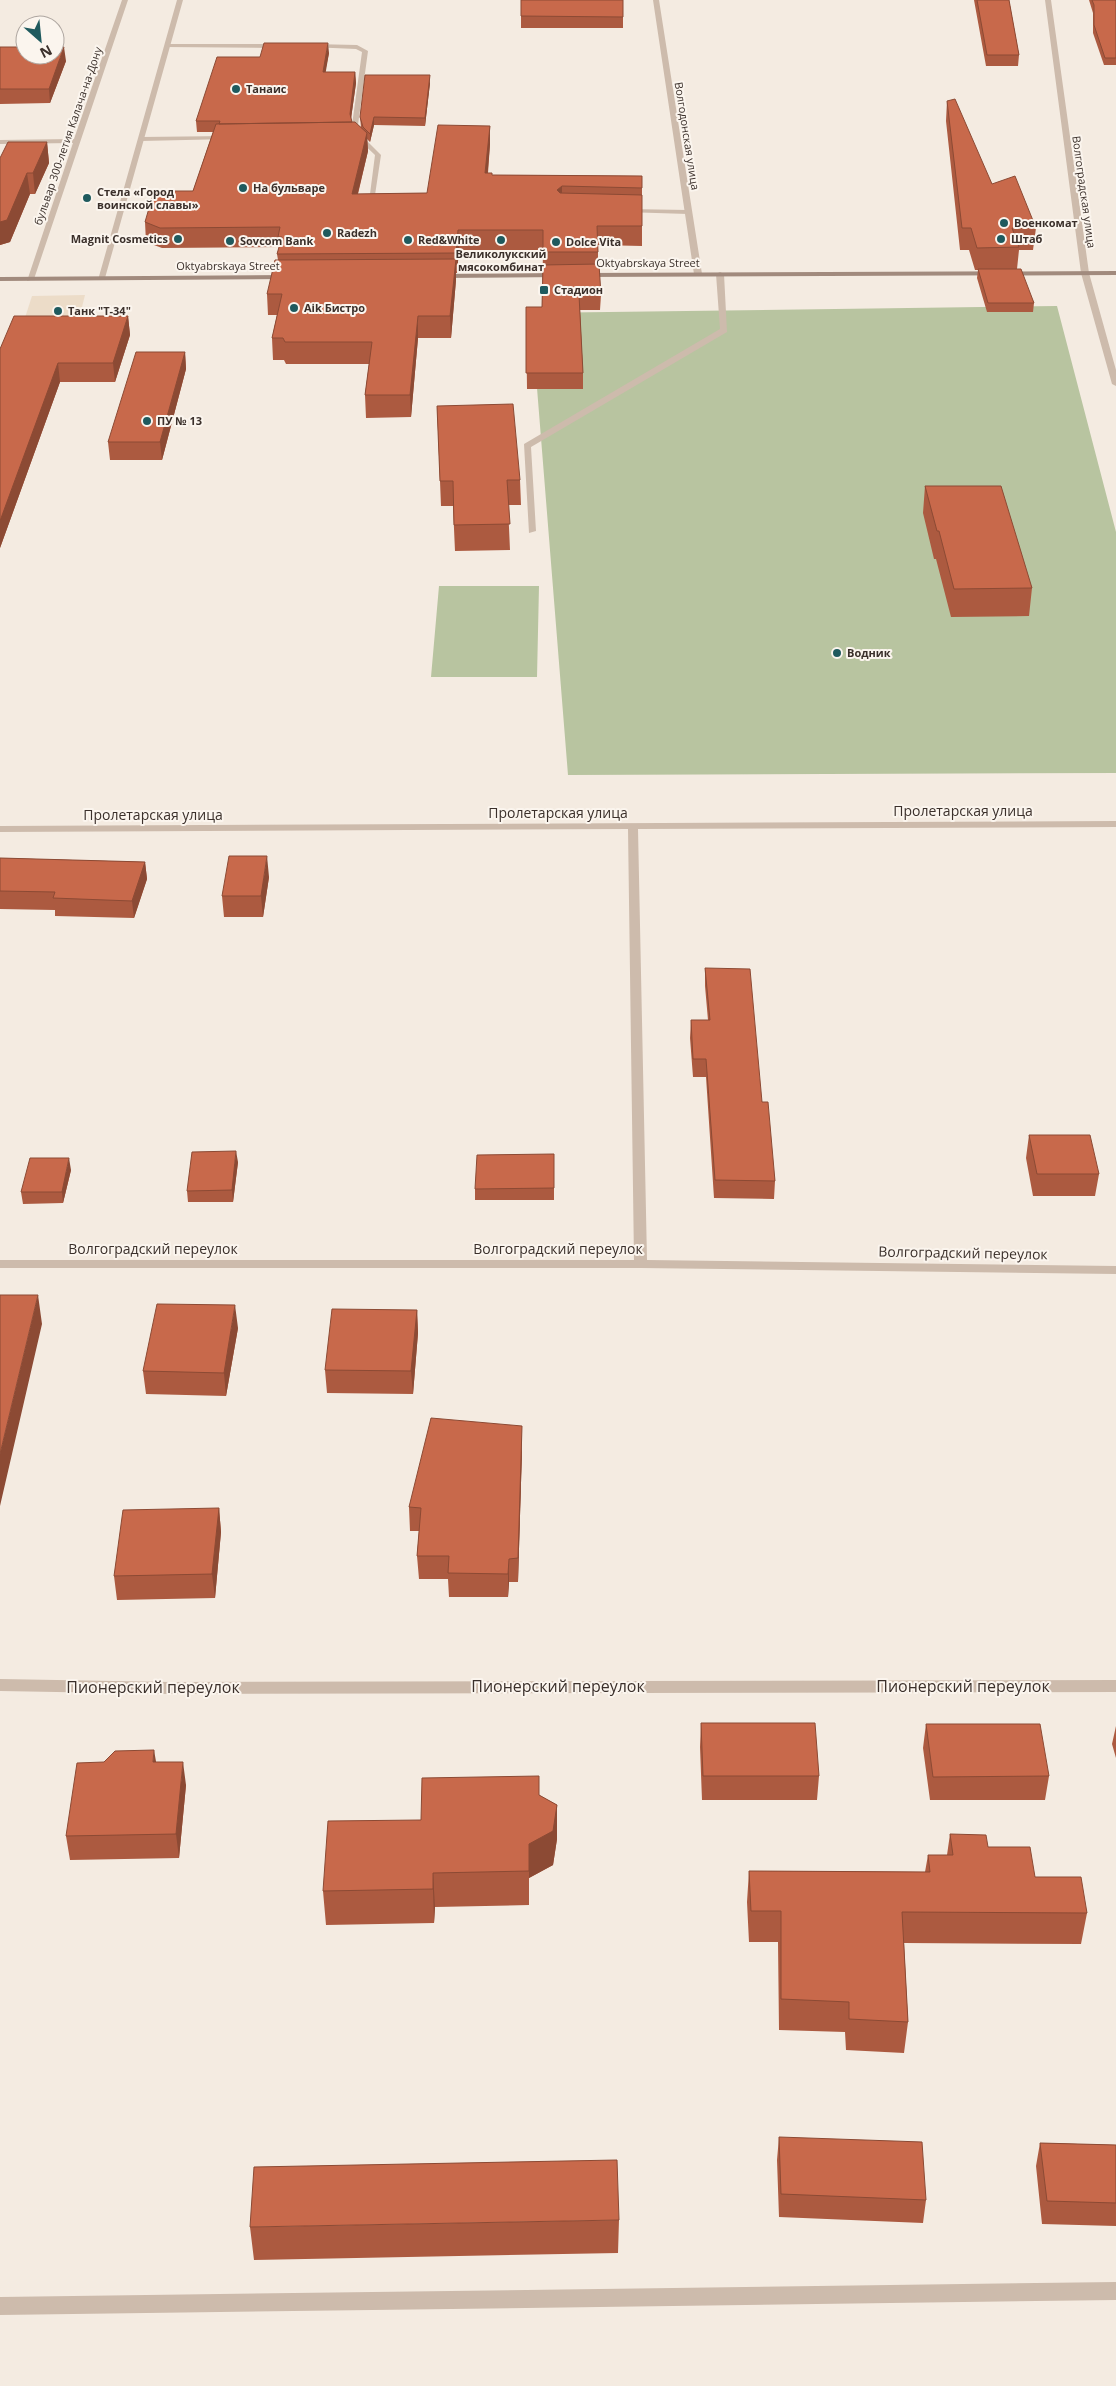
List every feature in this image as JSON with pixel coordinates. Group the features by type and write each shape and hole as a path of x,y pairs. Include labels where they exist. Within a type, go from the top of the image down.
{"main road":[{"name":"Oktyabrskaya Street","path":"578,275 1116,273"},
{"path":"429,276 568,275"},
{"name":"Oktyabrskaya Street","path":"0,279 290,277"}],"street":[{"name":"бульвар 300-летия Калача-на-Дону","path":"30,278 125,0"},
{"path":"101,278 180,0"},
{"name":"Волгодонская улица","path":"656,0 698,274"},
{"name":"Волгоградская улица","path":"1048,0 1085,273 1116,384"},
{"path":"167,46 290,46"},
{"path":"300,46 357,47 365,51 355,125 360,137 378,155 373,194"},
{"path":"350,137 360,137"},
{"path":"141,138 240,138"},
{"path":"0,142 77,141"},
{"path":"620,211 688,212"},
{"path":"532,531 527,446 724,330 720,274"},
{"name":"Пролетарская улица","path":"0,829 1116,824"},
{"path":"633,826 642,1264"},
{"name":"Волгоградский переулок","path":"0,1264 642,1264 1116,1270"},
{"name":"Пионерский переулок","path":"0,1685 170,1688 1116,1686"},
{"path":"0,2306 1116,2291"}],"green space":[{"name":"Водник","path":"1057,306 1116,532 1116,773 568,775 531,313"},
{"path":"439,586 539,586 537,677 431,677"}],"shaded area":[{"path":"85,295 77,327 22,327 32,296"}],"building":[{"path":"521,0 623,0 623,17 521,16"},
{"path":"977,0 1009,0 1019,55 987,55"},
{"path":"1092,0 1116,0 1116,58 1105,58 1094,25 1094,5"},
{"path":"264,43 328,43 323,72 355,72 350,114 352,122 219,124 220,121 196,121 217,57 260,57"},
{"path":"0,47 15,47 15,65 58,65 49,89 0,89"},
{"path":"365,75 430,75 425,118 374,117 370,134 363,127 360,117"},
{"path":"955,99 992,184 1015,176 1036,228 1012,228 1019,247 977,248 971,228 962,228 947,101"},
{"path":"355,122 367,133 352,194 427,193 438,125 490,126 485,173 492,173 492,175 642,176 642,188 562,186 557,190 560,193 642,195 642,226 597,226 598,252 543,252 543,230 458,230 456,253 277,254 282,237 278,237 280,227 160,228 145,222 154,191 193,191 216,124"},
{"path":"8,142 47,142 33,173 27,173 7,220 0,222 0,158"},
{"path":"456,259 450,316 418,316 410,395 365,395 372,342 285,342 283,338 272,338 282,294 267,294 275,260"},
{"path":"599,264 601,295 579,295 583,373 526,373 526,307 542,307 543,265"},
{"path":"978,269 1021,269 1034,303 988,303"},
{"path":"14,316 128,316 113,363 58,363 0,521 0,349"},
{"path":"136,352 185,352 160,442 108,442"},
{"path":"513,404 520,480 507,480 510,524 454,525 453,481 440,481 437,406"},
{"path":"925,486 1001,486 1032,588 954,589"},
{"path":"229,856 267,856 261,896 222,896"},
{"path":"0,858 145,862 132,901 53,898 55,892 0,891"},
{"path":"705,968 750,969 762,1102 768,1102 775,1181 715,1180 706,1059 693,1059 691,1020 710,1020"},
{"path":"1029,1135 1090,1135 1099,1174 1037,1174"},
{"path":"236,1151 232,1190 187,1191 192,1152"},
{"path":"554,1154 554,1188 475,1189 477,1155"},
{"path":"30,1158 69,1158 62,1192 21,1192"},
{"path":"0,1295 38,1295 0,1454"},
{"path":"157,1304 235,1305 224,1373 143,1371"},
{"path":"332,1309 417,1310 411,1371 325,1370"},
{"path":"431,1418 522,1426 518,1558 509,1559 508,1574 448,1573 449,1556 417,1556 421,1508 409,1507"},
{"path":"219,1508 212,1574 114,1576 123,1510"},
{"path":"701,1723 815,1723 819,1776 703,1776"},
{"path":"926,1724 1040,1724 1049,1776 933,1777"},
{"path":"154,1750 153,1762 183,1762 176,1834 66,1836 77,1763 104,1762 115,1751"},
{"path":"539,1776 539,1795 557,1805 553,1831 529,1844 529,1871 433,1873 433,1889 323,1891 328,1821 421,1820 422,1778"},
{"path":"950,1834 986,1835 988,1847 1030,1847 1035,1877 1081,1877 1087,1913 902,1912 908,2022 849,2019 849,2002 781,1999 781,1911 751,1911 749,1871 930,1872 928,1855 953,1855"},
{"path":"779,2137 922,2142 926,2200 781,2194"},
{"path":"1040,2143 1116,2145 1116,2203 1047,2201"},
{"path":"617,2160 619,2220 250,2227 254,2167"}],"place":[{"name":"Танаис","path":"236,89"},
{"name":"На бульваре","path":"243,188"},
{"name":"Стела «Город воинской славы»","path":"87,198"},
{"name":"Военкомат","path":"1004,223"},
{"name":"Radezh","path":"327,233"},
{"name":"Magnit Cosmetics","path":"178,239"},
{"name":"Штаб","path":"1001,239"},
{"name":"Red&White","path":"408,240"},
{"name":"Великолукский мясокомбинат","path":"501,240"},
{"name":"Sovcom Bank","path":"230,241"},
{"name":"Dolce Vita","path":"556,242"},
{"name":"Стадион","path":"544,290"},
{"name":"Aik Бистро","path":"294,308"},
{"name":"Танк \"Т-34\"","path":"58,311"},
{"name":"ПУ № 13","path":"147,421"},
{"name":"Водник","path":"837,653"}]}
